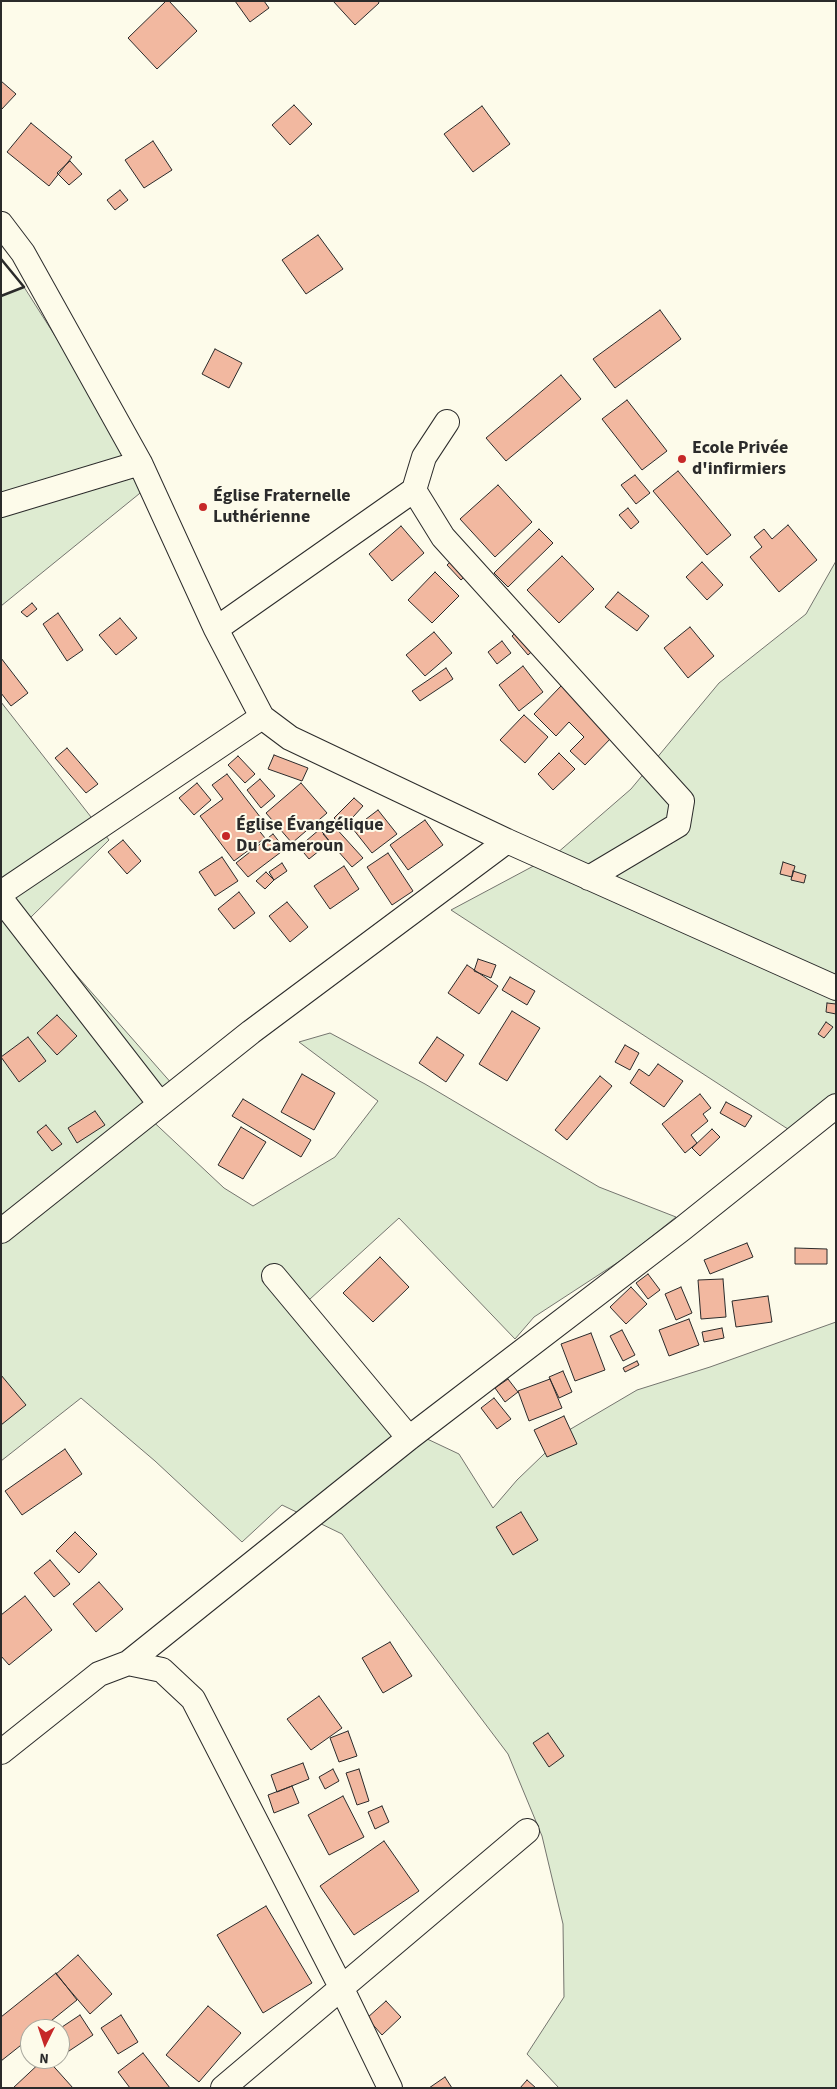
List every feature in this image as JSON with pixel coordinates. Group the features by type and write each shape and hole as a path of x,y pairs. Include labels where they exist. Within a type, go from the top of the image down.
{"street":[{"path":"1,224 23,253 140,463 216,629 262,717 290,738 507,841 836,988"},
{"path":"216,629 414,490 424,458 447,422"},
{"path":"1,506 140,463"},
{"path":"414,490 443,537 682,801 678,825 589,878"},
{"path":"1,893 262,717"},
{"path":"1,1231 251,1032 507,841"},
{"path":"1,899 160,1104"},
{"path":"1,1752 99,1674 128,1663 409,1438 682,1229 836,1106"},
{"path":"274,1276 409,1438"},
{"path":"128,1663 162,1670 193,1699 342,1987 390,2088"},
{"path":"223,2088 527,1831"}],"green space":[{"path":"24,287 150,485 1,606 1,296"},
{"path":"836,561 836,1103 794,1133 451,910 556,854 631,789 719,683 806,614"},
{"path":"1,702 109,840 28,920 173,1085 144,1113 224,1188 253,1206 335,1157 378,1101 299,1042 330,1033 425,1084 599,1187 676,1217 626,1257 534,1317 515,1339 399,1218 299,1309 423,1437 459,1454 493,1508 517,1480 569,1430 637,1390 710,1367 836,1322 836,2088 559,2088 527,2054 564,1997 563,1924 542,1836 508,1754 342,1534 282,1505 242,1542 155,1461 81,1398 1,1461"}],"building":[{"path":"166,1 169,1 197,31 157,69 128,38"},
{"path":"235,1 264,1 269,8 250,22"},
{"path":"333,1 378,1 379,3 355,25"},
{"path":"1,81 16,94 1,110"},
{"path":"294,105 312,124 290,145 272,125"},
{"path":"482,106 510,144 473,172 444,134"},
{"path":"31,123 72,157 49,186 7,152"},
{"path":"153,141 172,170 144,188 125,160"},
{"path":"70,161 82,174 69,185 57,173"},
{"path":"120,190 128,200 115,210 107,200"},
{"path":"318,235 343,269 306,294 282,260"},
{"path":"660,310 681,339 615,388 593,359"},
{"path":"215,349 242,363 229,388 202,374"},
{"path":"561,375 581,399 506,461 486,438"},
{"path":"627,400 667,451 642,470 602,419"},
{"path":"678,471 731,535 707,555 653,491"},
{"path":"635,475 650,493 636,504 621,485"},
{"path":"498,485 532,522 495,557 460,519"},
{"path":"628,508 639,522 631,529 619,515"},
{"path":"788,525 817,560 779,592 750,557 762,547 754,537 764,529 772,539"},
{"path":"401,526 424,553 392,581 369,554"},
{"path":"539,529 553,543 508,587 494,573"},
{"path":"459,554 473,569 461,580 447,565"},
{"path":"562,556 594,589 559,623 527,590"},
{"path":"702,562 723,585 707,600 686,577"},
{"path":"435,572 459,596 432,623 408,600"},
{"path":"618,592 649,616 637,631 605,607"},
{"path":"32,603 37,609 27,617 21,612"},
{"path":"58,613 83,650 67,661 43,624"},
{"path":"120,618 137,638 116,655 99,635"},
{"path":"522,627 538,646 528,655 512,636"},
{"path":"690,627 714,656 688,678 664,648"},
{"path":"434,632 452,653 425,676 406,655"},
{"path":"502,641 511,653 497,664 488,652"},
{"path":"1,658 28,693 11,706 1,693"},
{"path":"523,666 543,692 519,711 499,685"},
{"path":"446,668 453,679 420,701 412,691"},
{"path":"561,686 613,736 585,765 570,751 584,737 569,722 556,736 534,714"},
{"path":"524,715 548,737 525,763 500,740"},
{"path":"67,748 98,784 86,793 55,758"},
{"path":"559,753 575,769 553,790 538,774"},
{"path":"274,755 308,768 302,781 268,769"},
{"path":"238,756 255,774 245,783 228,765"},
{"path":"227,774 264,822 257,828 265,838 234,861 200,816 223,799 212,785"},
{"path":"260,779 275,796 261,808 247,790"},
{"path":"197,783 211,800 194,815 179,798"},
{"path":"301,783 327,813 292,843 266,813"},
{"path":"354,798 363,806 344,827 334,818"},
{"path":"378,810 397,834 372,853 353,829"},
{"path":"425,820 443,845 408,870 390,845"},
{"path":"333,825 363,858 352,867 323,834"},
{"path":"320,829 330,842 309,859 299,847"},
{"path":"273,834 285,849 248,877 236,863"},
{"path":"123,840 141,861 127,874 108,852"},
{"path":"388,853 413,891 392,905 367,867"},
{"path":"222,857 238,881 215,896 199,872"},
{"path":"783,862 795,866 792,877 780,874"},
{"path":"282,863 287,871 274,880 269,872"},
{"path":"344,866 359,889 330,909 314,886"},
{"path":"793,871 806,875 804,883 791,880"},
{"path":"266,872 274,880 265,889 256,881"},
{"path":"239,892 255,913 234,929 218,909"},
{"path":"287,902 308,927 290,942 269,916"},
{"path":"478,959 496,965 491,978 474,971"},
{"path":"467,965 498,986 479,1014 448,993"},
{"path":"510,977 535,991 527,1005 502,990"},
{"path":"827,1003 836,1004 836,1014 826,1012"},
{"path":"512,1011 540,1028 507,1081 479,1064"},
{"path":"57,1015 77,1036 57,1055 37,1033"},
{"path":"826,1022 833,1027 824,1038 818,1034"},
{"path":"28,1037 46,1061 19,1082 1,1057"},
{"path":"437,1037 464,1055 446,1082 419,1063"},
{"path":"625,1045 639,1053 630,1070 615,1062"},
{"path":"658,1064 683,1081 664,1107 630,1083 639,1069 649,1076"},
{"path":"302,1074 335,1093 314,1130 281,1112"},
{"path":"600,1076 612,1086 567,1140 555,1130"},
{"path":"700,1094 711,1108 703,1114 708,1121 691,1135 697,1143 685,1153 662,1124"},
{"path":"243,1099 311,1140 301,1157 232,1116"},
{"path":"726,1102 752,1116 745,1127 720,1113"},
{"path":"95,1111 105,1125 77,1143 68,1128"},
{"path":"46,1125 62,1144 52,1151 37,1132"},
{"path":"241,1127 266,1142 243,1179 218,1165"},
{"path":"712,1129 720,1137 700,1156 692,1148"},
{"path":"747,1243 753,1257 710,1274 704,1260"},
{"path":"795,1248 827,1249 827,1264 795,1264"},
{"path":"380,1257 409,1287 373,1322 343,1293"},
{"path":"648,1274 660,1290 648,1299 636,1283"},
{"path":"723,1279 726,1317 701,1319 698,1280"},
{"path":"631,1287 647,1304 626,1324 610,1307"},
{"path":"681,1287 692,1313 676,1320 665,1294"},
{"path":"768,1296 772,1322 736,1327 732,1301"},
{"path":"689,1319 699,1345 669,1356 659,1330"},
{"path":"722,1328 724,1338 704,1342 702,1332"},
{"path":"622,1330 635,1355 623,1361 610,1336"},
{"path":"591,1333 605,1370 575,1381 561,1344"},
{"path":"637,1361 639,1365 625,1372 623,1368"},
{"path":"563,1371 572,1392 559,1398 549,1377"},
{"path":"1,1375 26,1405 1,1425"},
{"path":"508,1379 518,1392 505,1402 495,1388"},
{"path":"550,1379 562,1408 529,1421 518,1391"},
{"path":"494,1398 511,1419 497,1429 481,1408"},
{"path":"564,1416 577,1444 547,1457 534,1430"},
{"path":"65,1449 82,1474 22,1515 5,1491"},
{"path":"521,1512 538,1540 513,1555 496,1527"},
{"path":"75,1532 97,1554 79,1573 56,1551"},
{"path":"50,1560 70,1584 54,1597 34,1573"},
{"path":"99,1582 123,1609 96,1632 73,1604"},
{"path":"25,1596 52,1630 9,1665 1,1656 1,1615"},
{"path":"390,1642 412,1676 383,1693 362,1658"},
{"path":"319,1696 342,1728 311,1750 287,1719"},
{"path":"348,1731 357,1756 339,1762 330,1738"},
{"path":"548,1733 564,1756 549,1767 533,1743"},
{"path":"303,1763 309,1779 277,1792 271,1775"},
{"path":"333,1769 339,1781 325,1789 319,1777"},
{"path":"359,1769 369,1801 357,1805 346,1773"},
{"path":"292,1786 299,1803 274,1813 268,1795"},
{"path":"343,1796 364,1837 329,1855 308,1815"},
{"path":"382,1806 389,1822 375,1829 368,1812"},
{"path":"384,1841 419,1891 354,1935 320,1886"},
{"path":"266,1906 312,1983 263,2013 217,1935"},
{"path":"78,1955 112,1994 90,2014 56,1974"},
{"path":"56,1973 77,2000 53,2019 20,2019 20,2046 1,2061 1,2017"},
{"path":"386,2001 401,2017 382,2035 367,2018"},
{"path":"208,2006 241,2033 199,2082 166,2055"},
{"path":"80,2015 93,2035 70,2050 70,2022"},
{"path":"121,2015 138,2042 118,2054 101,2028"},
{"path":"143,2053 170,2088 130,2088 118,2072"},
{"path":"33,2069 56,2069 73,2088 13,2088"},
{"path":"445,2077 452,2088 429,2088"},
{"path":"527,2080 536,2088 520,2088"}],"wall":[{"path":"1,259 24,287 1,296"}],"place":[{"name":"Ecole Privée d'infirmiers","path":"682,459"},
{"name":"Église Fraternelle Luthérienne","path":"203,507"},
{"name":"Église Évangélique Du Cameroun","path":"226,836"}]}
